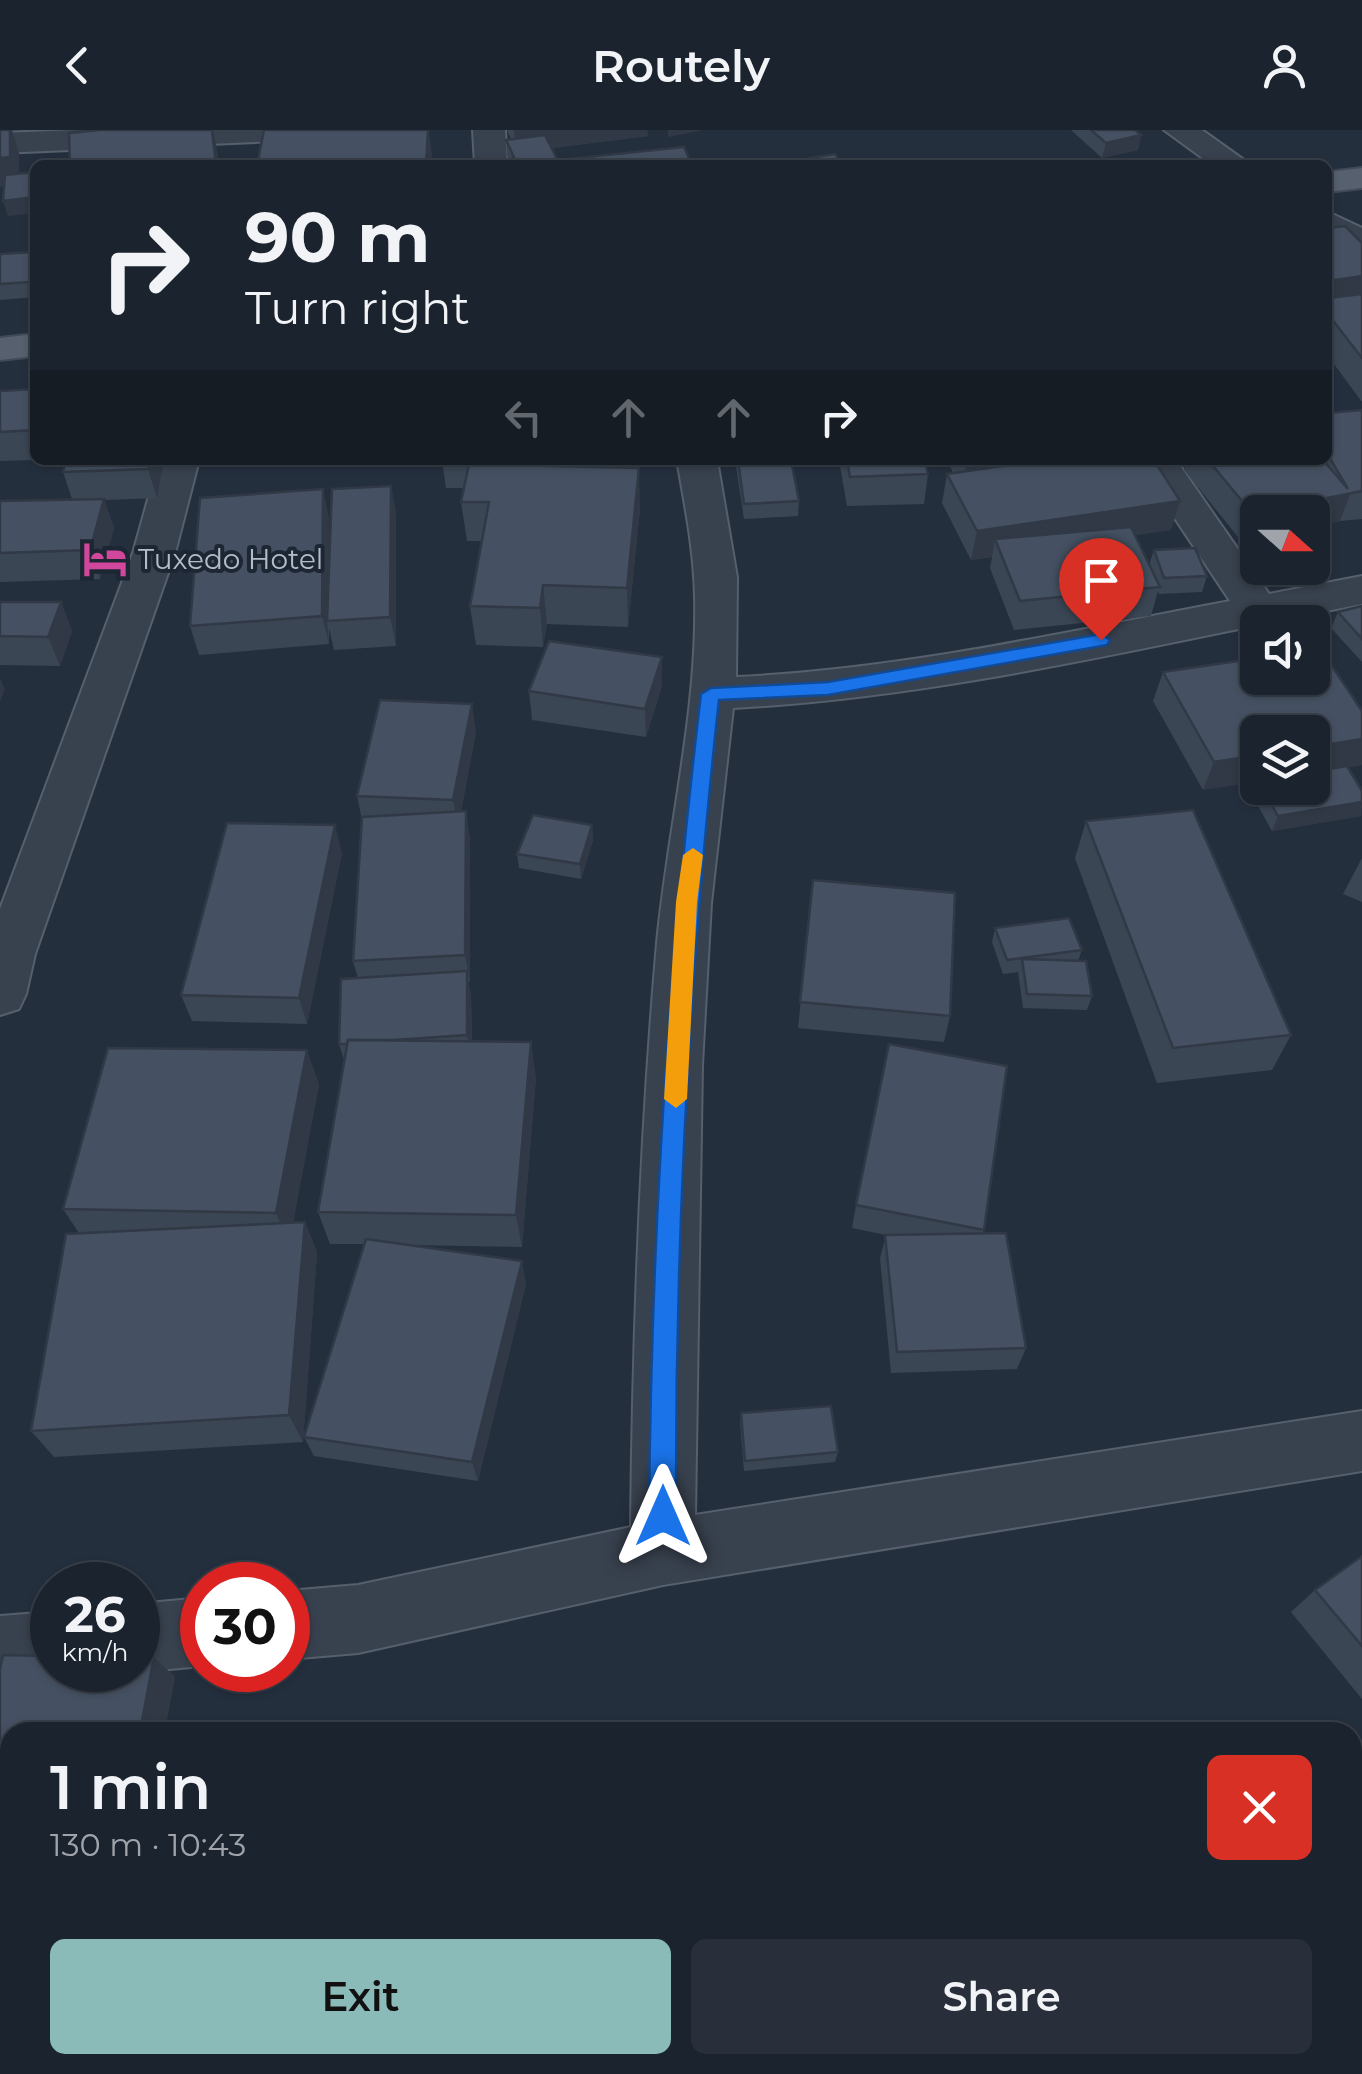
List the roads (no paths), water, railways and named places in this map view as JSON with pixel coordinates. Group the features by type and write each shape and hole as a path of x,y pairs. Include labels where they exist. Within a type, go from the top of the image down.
{"main road":[{"path":"1332,182 1362,178"},
{"path":"0,349 30,346"}],"street":[{"path":"0,144 302,130"},
{"path":"489,130 492,160"},
{"path":"1180,130 1227,160"},
{"path":"1332,225 1362,244"},
{"path":"0,994 9,954 154,553 178,465"},
{"path":"663,1553 663,1329 686,902 717,616 711,532 698,465"},
{"path":"1159,465 1255,605"},
{"path":"1284,605 1362,590"},
{"path":"711,694 828,688 1240,613"},
{"path":"310,1623 358,1619 663,1553 1362,1441"},
{"path":"0,1650 30,1648"}],"place":[{"name":"Tuxedo Hotel","path":"105,559"}]}
